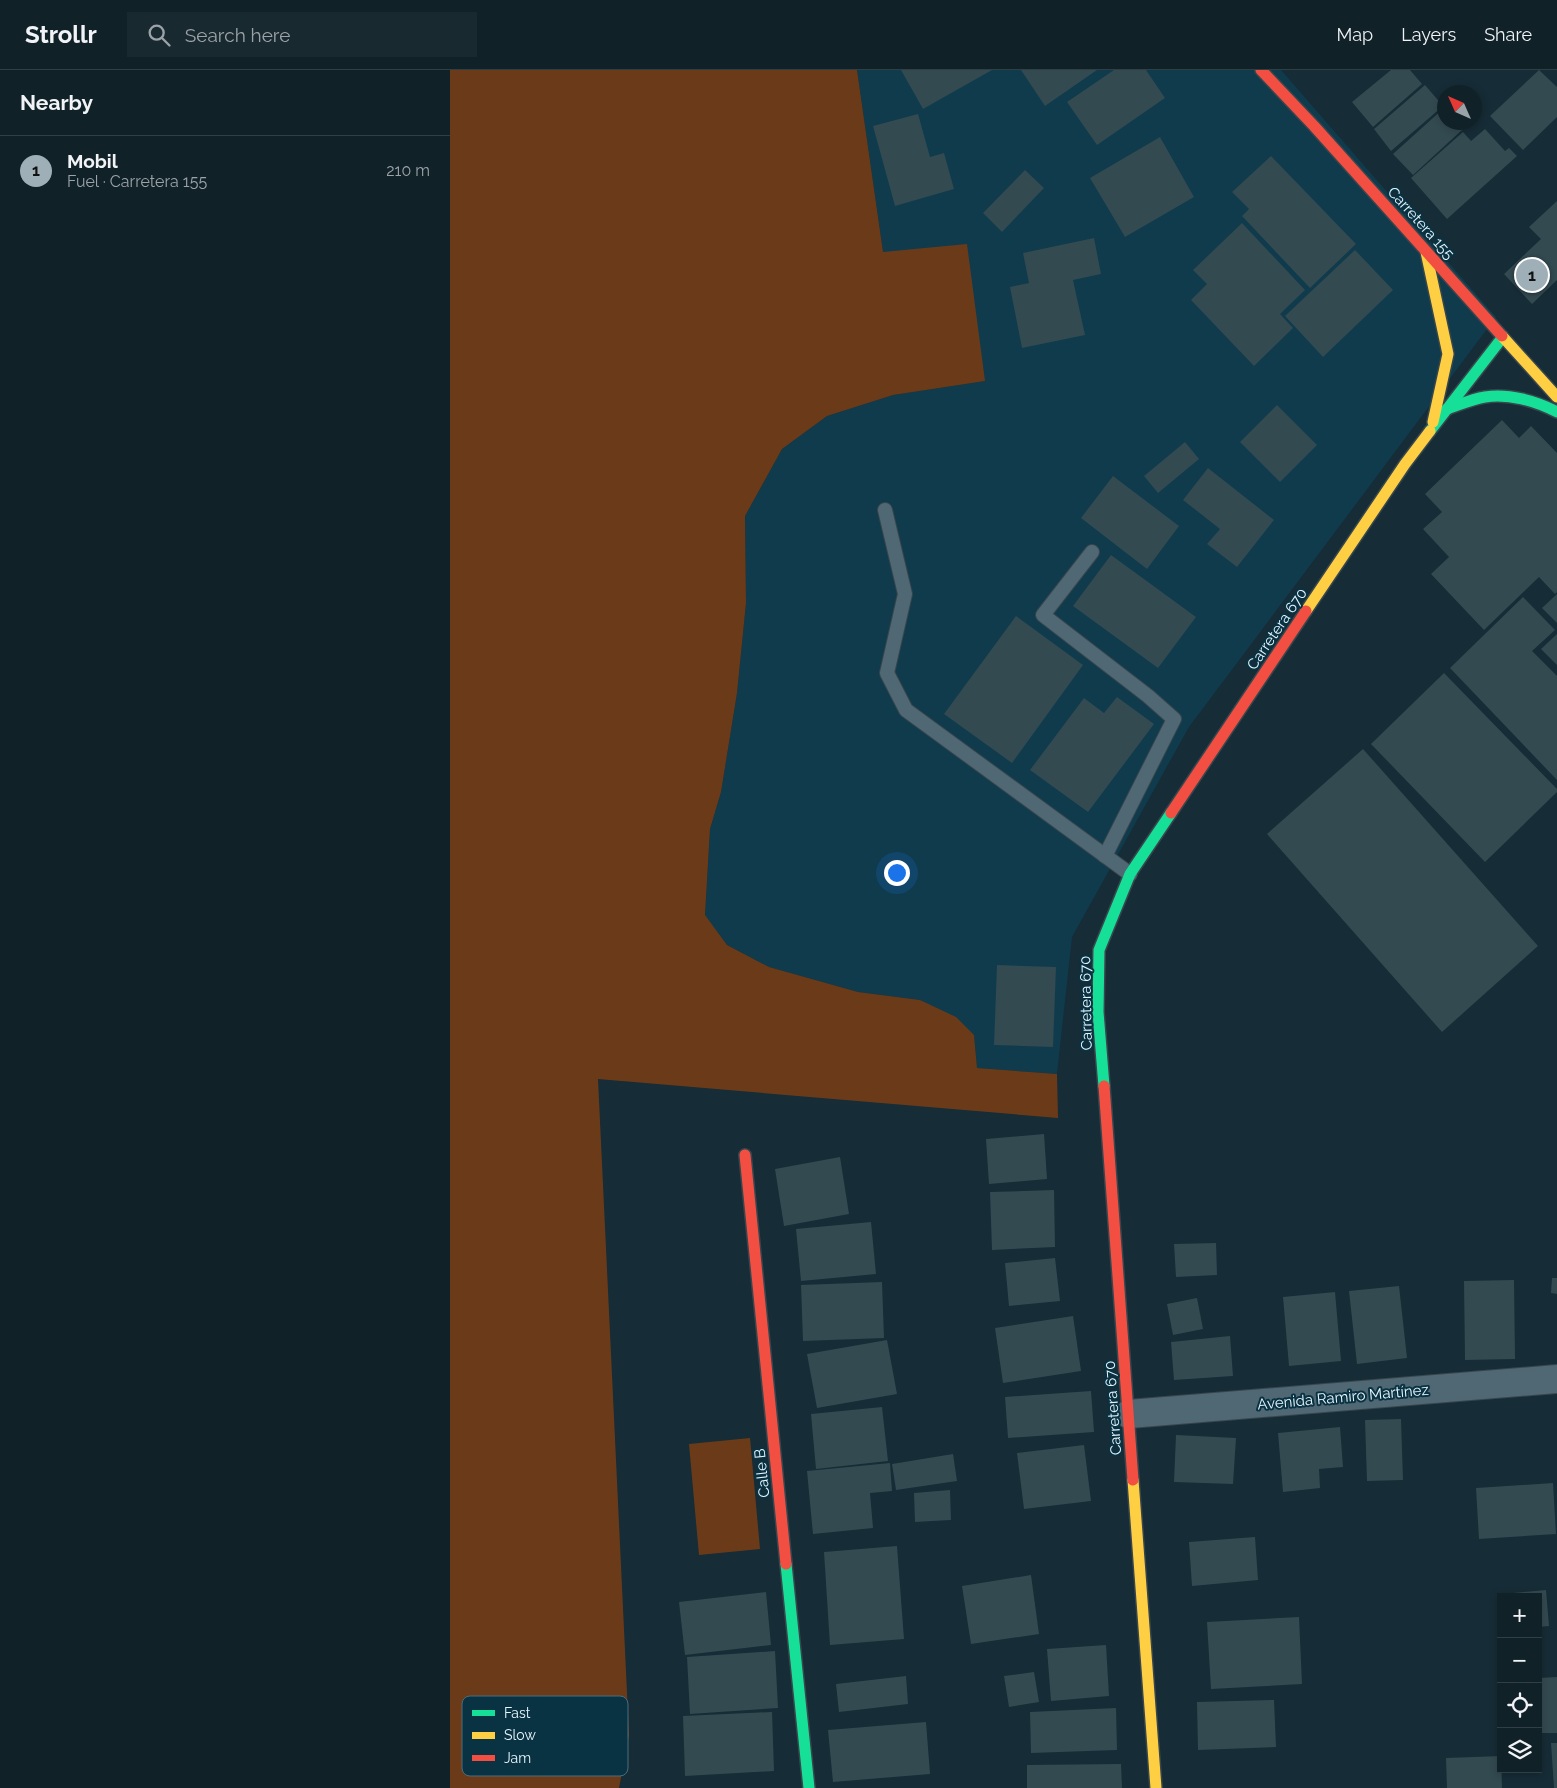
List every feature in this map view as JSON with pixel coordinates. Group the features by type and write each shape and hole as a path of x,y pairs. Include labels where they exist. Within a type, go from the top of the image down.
{"street":[{"name":"Carretera 155","path":"1261,70 1314,126 1502,338 1557,397"},
{"path":"1425,250 1448,354 1431,431"},
{"name":"Carretera 670","path":"1156,1788 1098,1012 1100,950 1130,874 1405,464 1502,338"},
{"path":"1447,409 1487,397 1521,399 1548,406 1557,412"},
{"name":"Calle B","path":"745,1155 809,1788"},
{"name":"Avenida Ramiro Martínez","path":"1129,1414 1557,1379"}],"lane":[{"path":"886,510 905,594 887,673 906,710 1130,874"},
{"path":"1092,552 1043,615 1140,690 1174,719 1105,856"}],"shaded area":[{"path":"450,70 857,70 883,252 967,244 985,381 893,395 827,416 782,449 745,516 746,603 737,693 721,792 710,829 705,915 727,945 769,967 858,992 920,1000 956,1017 974,1035 977,1068 1057,1074 1058,1118 598,1079 627,1696 462,1696 462,1776 621,1776 619,1788 450,1788"},
{"path":"857,70 1281,70 1496,317 1189,727 1072,937 1057,1074 977,1068 974,1035 920,1000 858,992 769,967 727,945 705,916 710,829 721,792 737,693 746,603 745,516 782,449 827,416 893,395 985,381 883,252"},
{"path":"750,1438 760,1549 699,1555 689,1444"}],"building":[{"path":"901,70 992,70 923,109"},
{"path":"1021,70 1097,70 1045,106"},
{"path":"1114,70 1146,70 1165,98 1097,145 1067,102"},
{"path":"1391,70 1410,70 1422,84 1373,127 1352,102"},
{"path":"1539,70 1557,87 1557,117 1523,150 1490,116"},
{"path":"1425,85 1437,99 1437,111 1391,151 1374,129"},
{"path":"918,114 930,157 944,153 954,189 895,206 873,126"},
{"path":"1437,114 1437,130 1462,130 1413,175 1393,154"},
{"path":"1485,129 1505,151 1509,148 1517,156 1447,219 1411,178 1463,132 1471,141"},
{"path":"1160,137 1194,197 1125,237 1090,178"},
{"path":"1271,156 1356,244 1310,288 1242,216 1249,209 1232,192"},
{"path":"1025,170 1044,188 1002,232 983,213"},
{"path":"1557,201 1557,280 1532,304 1504,274 1541,239 1529,227"},
{"path":"1242,223 1305,290 1280,314 1293,328 1254,366 1191,300 1207,284 1193,270"},
{"path":"1094,238 1101,274 1073,280 1085,335 1022,348 1010,287 1029,283 1023,253"},
{"path":"1355,250 1393,290 1323,357 1285,316"},
{"path":"1277,405 1317,445 1280,482 1240,442"},
{"path":"1502,420 1519,438 1531,426 1557,453 1557,592 1555,594 1539,577 1484,630 1431,574 1449,557 1423,529 1442,512 1425,494"},
{"path":"1185,442 1199,459 1158,493 1144,476"},
{"path":"1208,468 1274,520 1237,567 1207,544 1220,529 1183,500"},
{"path":"1113,476 1179,526 1147,569 1081,518"},
{"path":"1111,555 1196,617 1158,668 1073,606"},
{"path":"1557,594 1557,623 1542,608"},
{"path":"1523,597 1555,630 1532,651 1557,676 1557,780 1450,668"},
{"path":"1016,616 1083,665 1012,763 944,714"},
{"path":"1557,634 1557,665 1541,649"},
{"path":"1444,673 1557,789 1557,792 1485,862 1371,744"},
{"path":"1117,697 1154,724 1088,812 1030,770 1084,698 1104,713"},
{"path":"1363,749 1538,946 1442,1032 1267,834"},
{"path":"997,965 1056,967 1053,1047 994,1045"},
{"path":"1044,1134 1047,1179 989,1184 986,1139"},
{"path":"840,1157 849,1214 784,1226 775,1169"},
{"path":"1054,1190 1055,1247 992,1250 990,1192"},
{"path":"871,1222 876,1274 801,1281 796,1229"},
{"path":"1216,1243 1217,1275 1176,1277 1174,1244"},
{"path":"1055,1258 1060,1301 1009,1306 1005,1263"},
{"path":"1552,1278 1557,1278 1557,1294 1551,1293"},
{"path":"1514,1280 1515,1359 1465,1360 1464,1281"},
{"path":"882,1282 884,1338 803,1341 801,1285"},
{"path":"1399,1286 1407,1358 1357,1364 1349,1291"},
{"path":"1335,1292 1341,1361 1289,1366 1283,1297"},
{"path":"1197,1298 1203,1329 1173,1335 1167,1304"},
{"path":"1073,1316 1081,1371 1003,1383 995,1328"},
{"path":"1230,1336 1233,1376 1174,1380 1171,1342"},
{"path":"887,1340 897,1394 817,1408 807,1354"},
{"path":"1091,1391 1094,1432 1008,1438 1005,1397"},
{"path":"882,1407 888,1461 816,1469 811,1414"},
{"path":"1401,1419 1403,1480 1367,1481 1365,1420"},
{"path":"1340,1427 1343,1467 1319,1469 1320,1488 1283,1492 1278,1433"},
{"path":"1176,1435 1236,1438 1233,1484 1174,1482"},
{"path":"1084,1445 1091,1501 1024,1509 1017,1453"},
{"path":"953,1454 957,1481 896,1490 892,1464"},
{"path":"890,1463 892,1491 870,1493 873,1528 813,1534 807,1471"},
{"path":"1553,1483 1556,1534 1479,1539 1476,1488"},
{"path":"950,1490 951,1520 915,1522 914,1493"},
{"path":"1255,1537 1258,1580 1192,1586 1189,1542"},
{"path":"897,1546 904,1639 830,1645 824,1552"},
{"path":"1031,1575 1039,1634 971,1644 962,1586"},
{"path":"1546,1590 1549,1626 1542,1627 1542,1593 1514,1593"},
{"path":"766,1592 771,1645 685,1655 679,1602"},
{"path":"1299,1617 1302,1684 1211,1689 1207,1622"},
{"path":"1106,1645 1109,1696 1051,1701 1047,1649"},
{"path":"775,1651 778,1708 690,1714 687,1657"},
{"path":"1034,1672 1039,1702 1009,1707 1004,1676"},
{"path":"906,1676 908,1704 839,1712 836,1684"},
{"path":"1557,1677 1557,1733 1542,1733 1542,1678"},
{"path":"1274,1700 1276,1747 1198,1750 1197,1702"},
{"path":"1116,1708 1117,1750 1031,1753 1030,1712"},
{"path":"772,1712 774,1771 685,1776 683,1716"},
{"path":"926,1722 930,1774 833,1782 828,1730"},
{"path":"1551,1743 1557,1743 1557,1788 1554,1788"},
{"path":"1497,1756 1497,1773 1502,1773 1502,1788 1447,1788 1446,1758"},
{"path":"1121,1764 1122,1788 1027,1788 1027,1765"}],"traffic: fast":[{"path":"1430,431 1502,338"},
{"path":"1447,409 1480,398 1503,396 1531,401 1557,412"},
{"path":"1104,1086 1098,1012 1099,950 1130,874 1171,813"},
{"path":"786,1564 809,1788"}],"traffic: slow":[{"path":"1426,252 1448,354 1433,422"},
{"path":"1502,336 1557,397"},
{"path":"1306,611 1405,464 1430,431"},
{"path":"1133,1480 1156,1788"}],"traffic: jam":[{"path":"1261,70 1314,126 1502,336"},
{"path":"1171,813 1306,611"},
{"path":"1104,1086 1133,1480"},
{"path":"745,1155 786,1564"}],"place":[{"name":"Mobil","path":"1532,275"}]}
